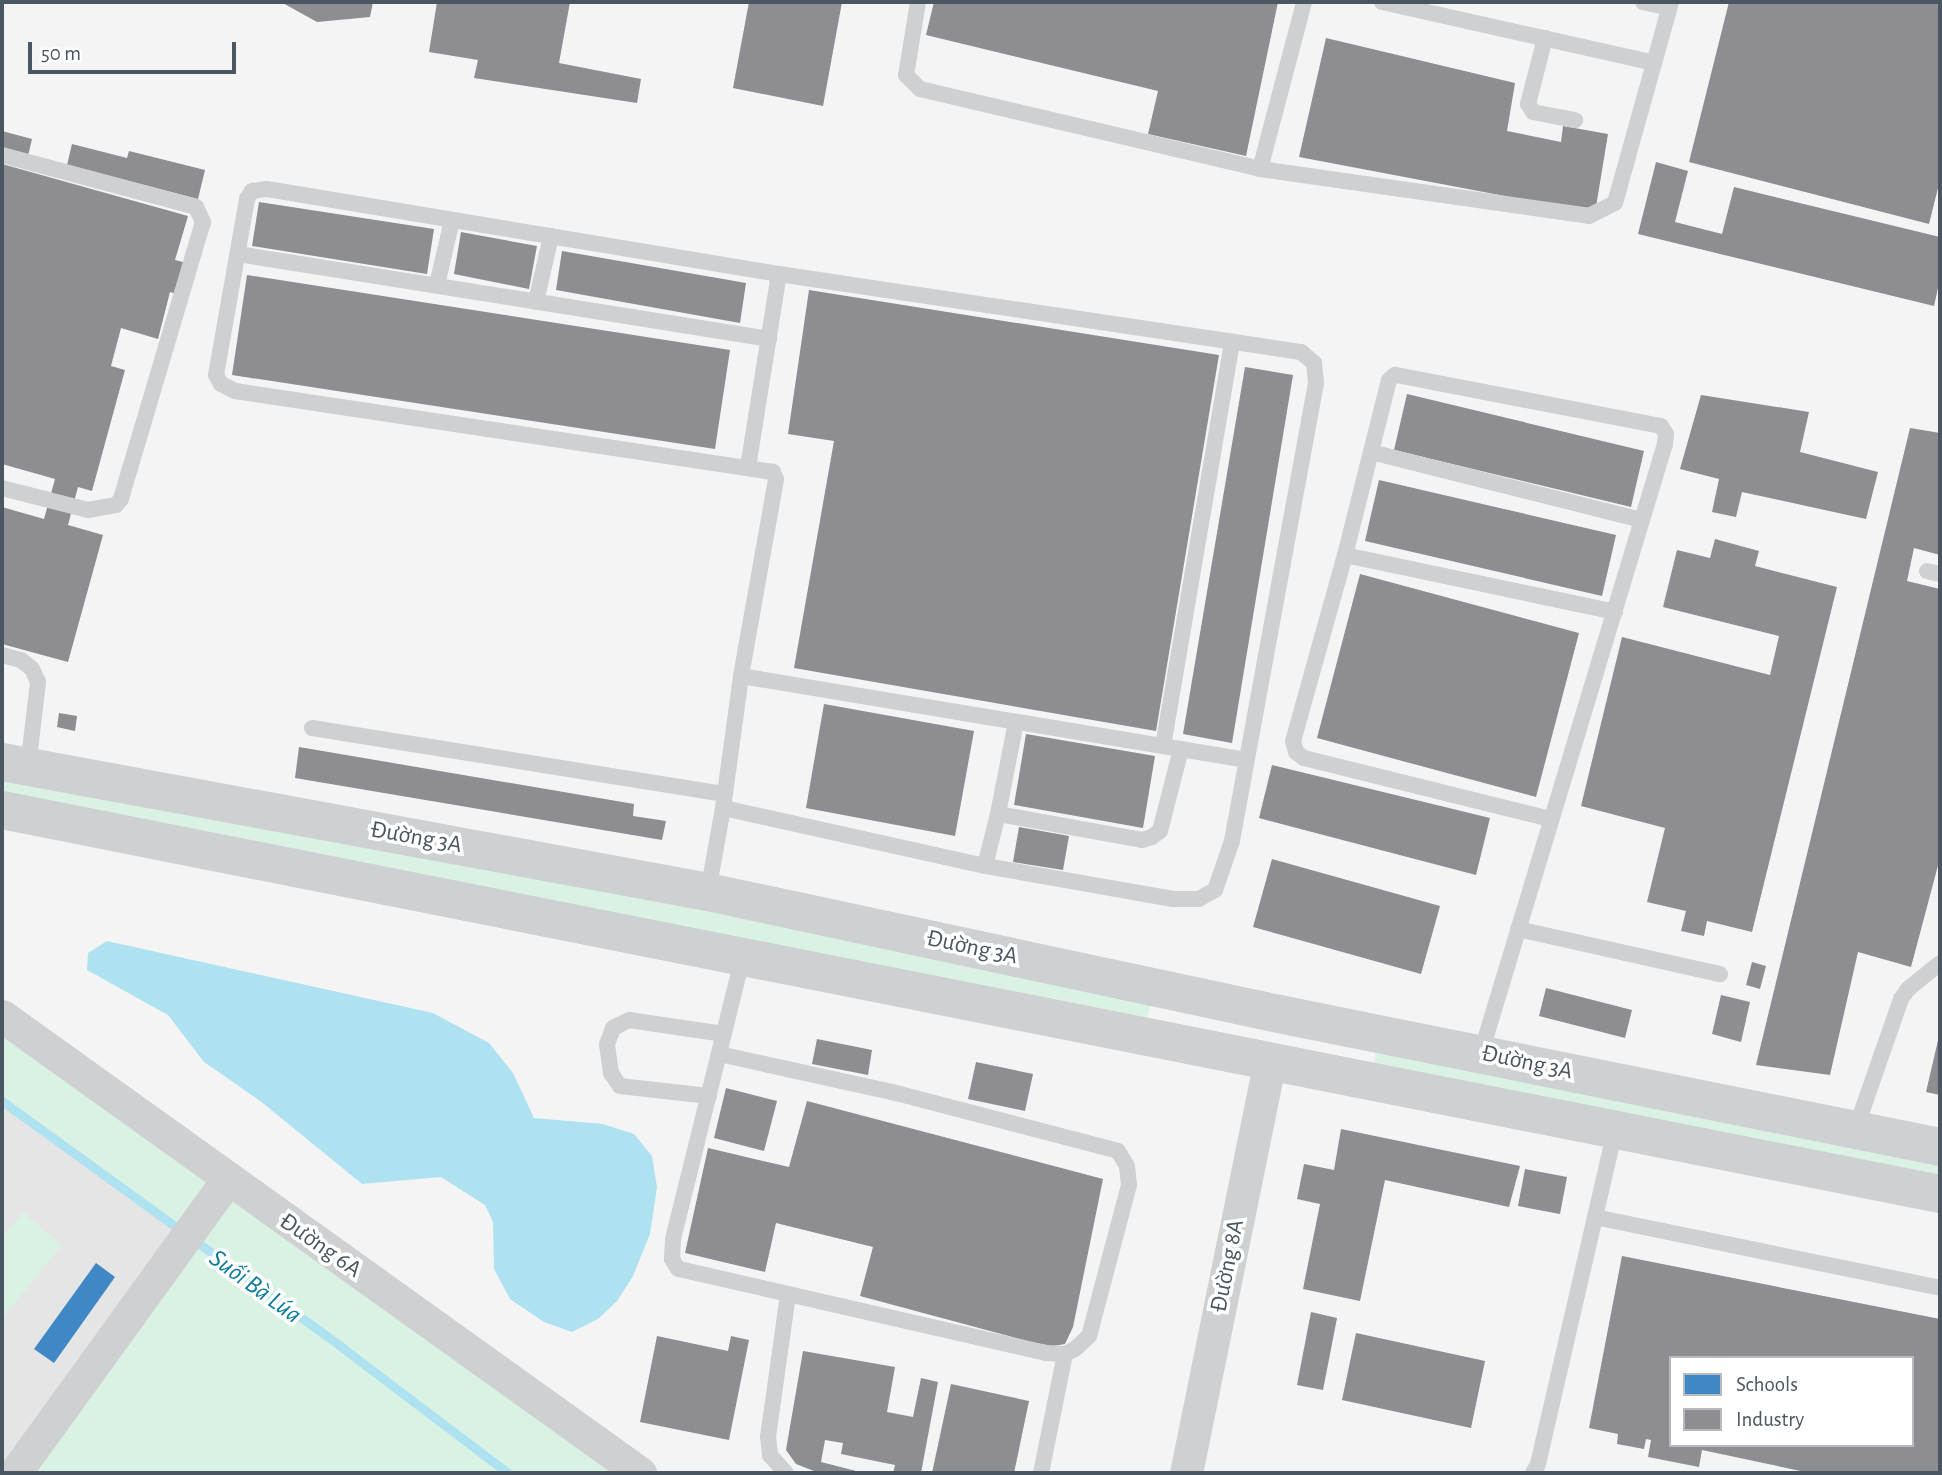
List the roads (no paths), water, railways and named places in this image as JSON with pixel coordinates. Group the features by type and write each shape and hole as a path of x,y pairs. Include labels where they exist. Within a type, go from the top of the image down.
{"street":[{"name":"Đường 3A","path":"15,764 708,892 1279,1014 1940,1147"},
{"name":"Đường 3A","path":"2,810 1270,1059 1940,1194"},
{"path":"1270,1059 1279,1014"},
{"name":"Đường 6A","path":"2,1016 219,1191 640,1473"},
{"name":"Đường 8A","path":"1186,1473 1270,1059"},
{"path":"15,1473 219,1191"}],"lane":[{"path":"918,2 906,75 920,89 1260,169 1589,216 1615,203 1670,5 1643,2"},
{"path":"1260,169 1304,2"},
{"path":"1382,2 1654,63"},
{"path":"1545,38 1528,104 1533,112 1576,120"},
{"path":"2,155 196,206 203,222 116,505 88,510 2,488"},
{"path":"312,728 724,801 985,866 1173,899 1199,900 1215,890 1232,841 1316,383 1314,363 1301,352 779,274 267,189 252,191 247,200 216,374 222,384 235,391 773,472 776,478 741,676 724,801 708,892"},
{"path":"437,285 452,220"},
{"path":"536,302 551,236"},
{"path":"237,254 769,339"},
{"path":"748,467 779,274"},
{"path":"1163,746 1232,341"},
{"path":"1481,1053 1615,612 1666,434 1661,426 1401,374 1389,380 1345,555 1293,741 1296,752 1304,758 1551,820"},
{"path":"1371,452 1642,520"},
{"path":"1345,555 1615,612"},
{"path":"2,655 21,660 32,669 37,682 15,764"},
{"path":"741,676 1246,760"},
{"path":"985,866 1016,722"},
{"path":"998,814 1142,839 1152,838 1160,831 1181,749"},
{"path":"1518,929 1720,974"},
{"path":"719,1054 896,1093 1118,1151 1127,1166 1129,1185 1089,1336 1065,1354 1046,1353 678,1269 672,1259 673,1239 709,1096 719,1054 724,1034 744,957"},
{"path":"1855,1131 1901,999 1908,989 1940,963"},
{"path":"709,1096 620,1086 611,1073 607,1045 613,1028 629,1020 724,1034"},
{"path":"1533,1473 1538,1464 1615,1130"},
{"path":"1595,1217 1940,1288"},
{"path":"786,1473 770,1455 768,1437 788,1295"},
{"path":"1041,1473 1065,1354"}],"water":[{"path":"107,941 433,1013 489,1043 513,1073 534,1118 603,1124 634,1134 652,1156 657,1187 650,1234 633,1276 617,1301 598,1319 572,1332 544,1322 510,1299 494,1269 493,1222 485,1205 441,1177 362,1184 259,1100 204,1062 168,1015 87,970 88,953"}],"waterway":[{"name":"Suối Bà Lúa","path":"2,1101 344,1349 508,1473"}]}
